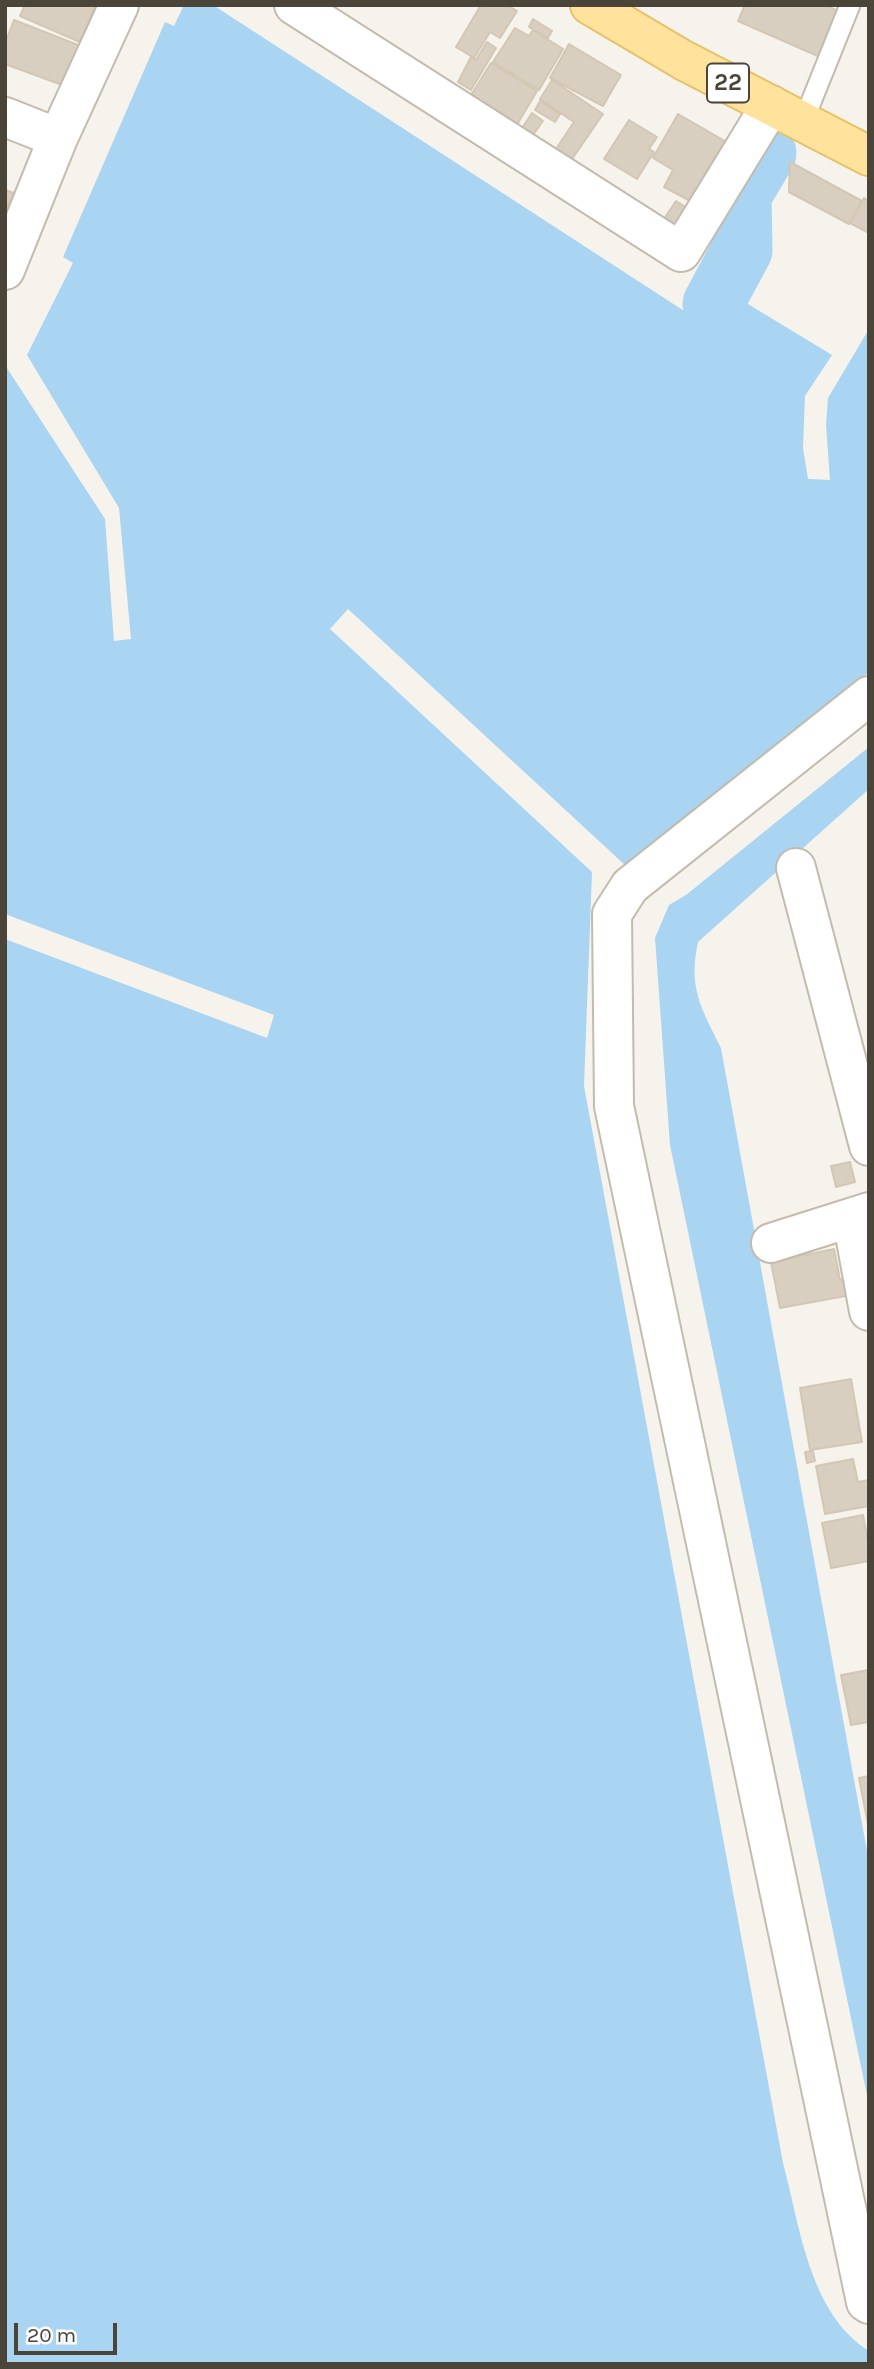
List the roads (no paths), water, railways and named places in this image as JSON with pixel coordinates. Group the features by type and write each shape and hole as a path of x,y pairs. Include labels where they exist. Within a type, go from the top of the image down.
{"main road":[{"name":"22","path":"590,5 683,60 869,156"}],"street":[{"path":"5,270 58,138 120,5"},
{"path":"294,5 681,252 787,114"},
{"path":"5,117 58,138"},
{"path":"869,696 629,886 612,914 614,1106 869,2304"},
{"path":"796,868 869,1146"},
{"path":"771,1242 860,1215 869,1311"}],"lane":[{"path":"787,114 850,5"}],"water":[{"path":"184,5 213,5 695,318 710,281 832,355 805,396 803,448 808,479 830,480 826,425 828,398 869,329 869,672 626,866 348,609 330,629 592,872 584,1086 783,2163 802,2240 820,2291 849,2335 869,2351 869,2364 5,2364 5,939 267,1038 274,1015 5,914 5,365 105,519 114,641 131,639 119,508 27,355 73,263 63,257 165,22 174,26"},
{"path":"869,747 869,789 698,942 695,972 702,1009 721,1048 869,1862 869,2105 670,1145 655,938 669,905 686,895"}],"waterway":[{"path":"713,304 742,250 741,195 766,153"}]}
